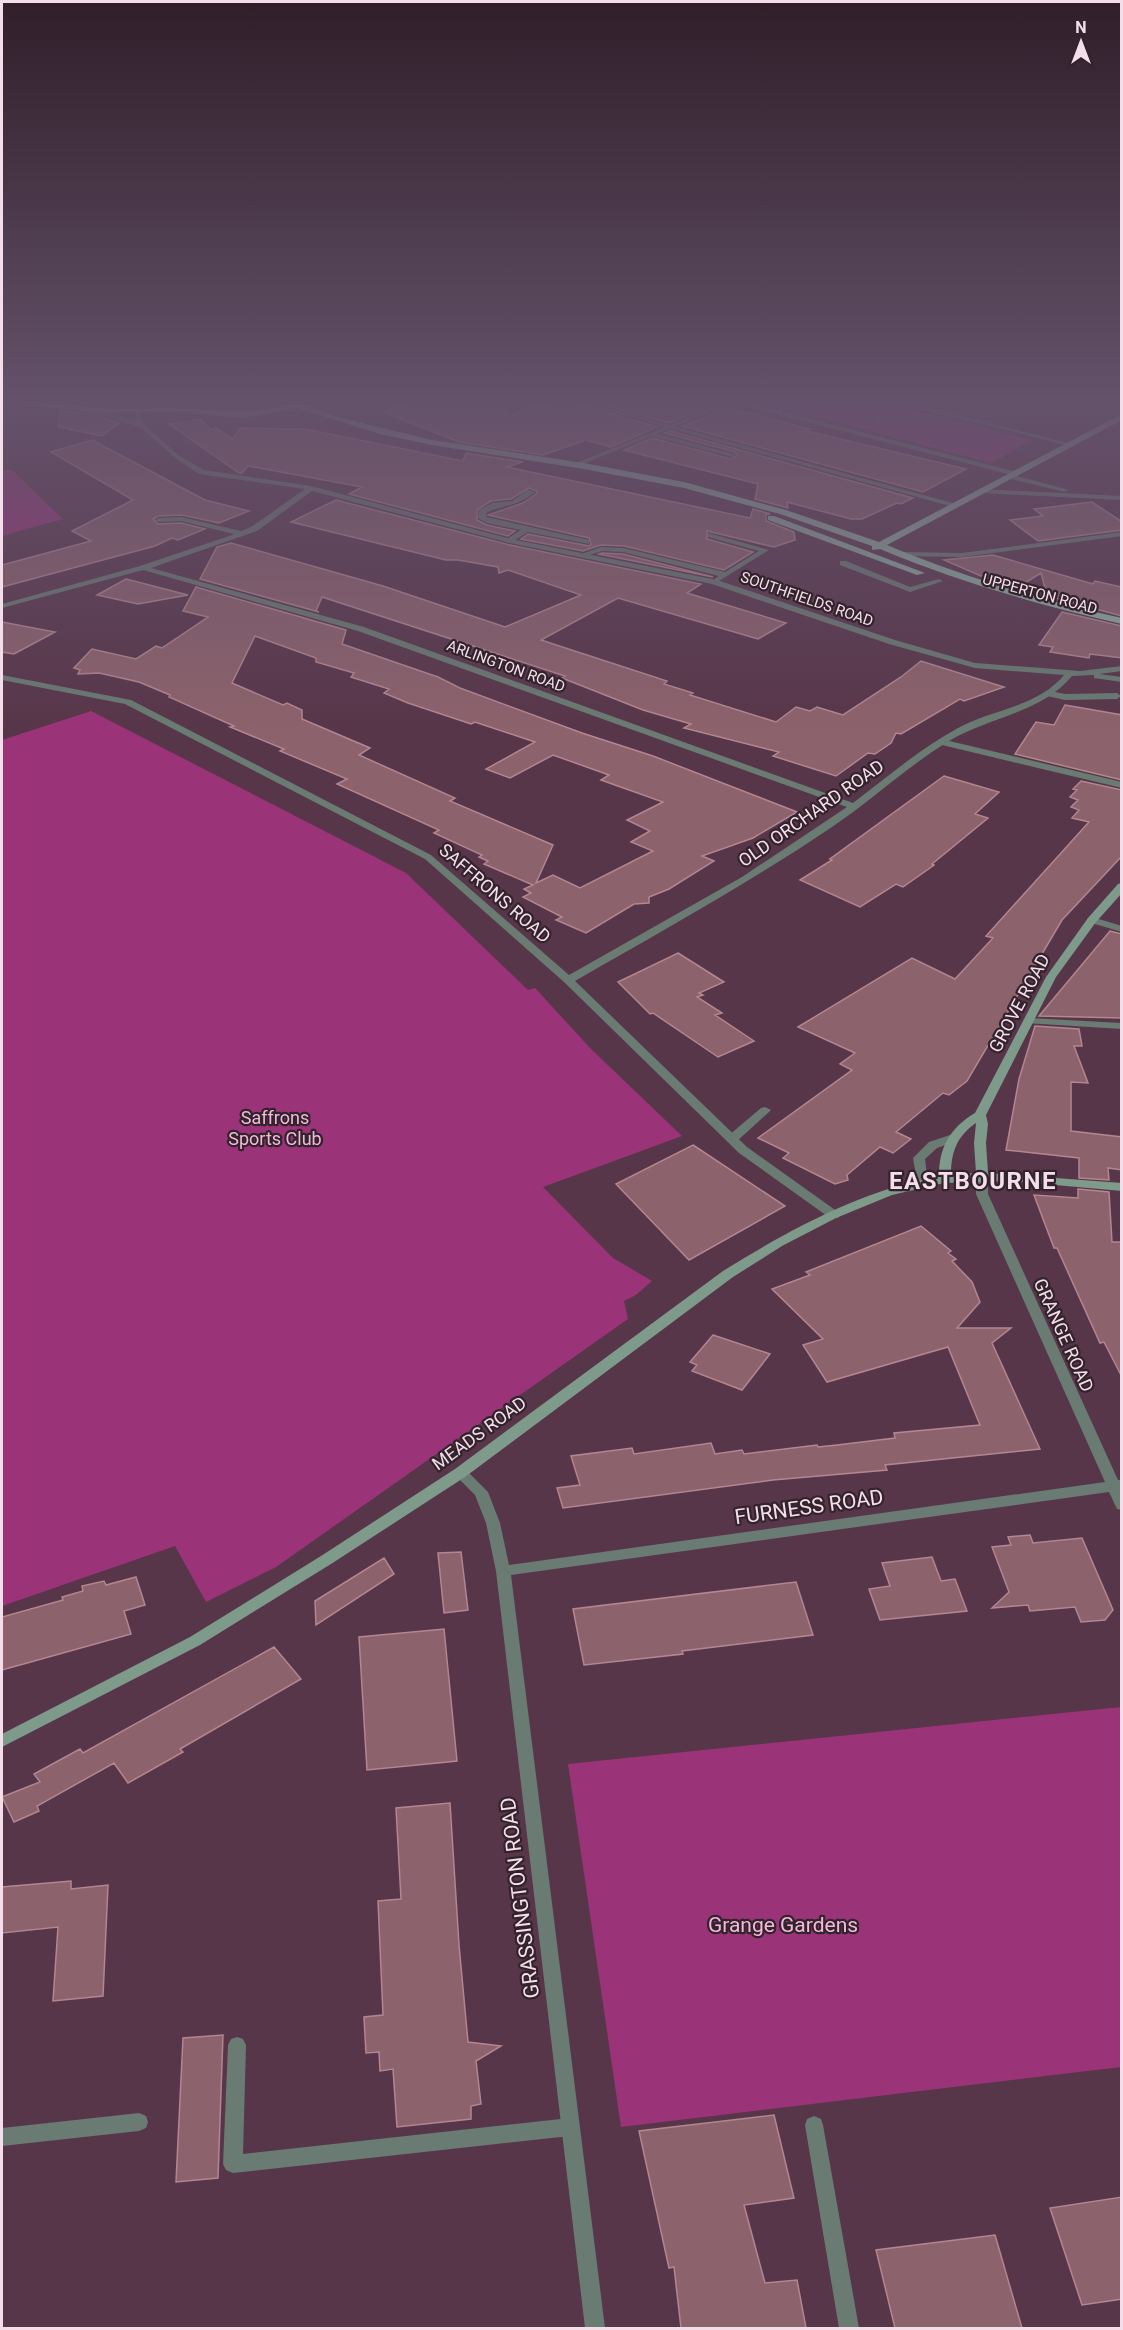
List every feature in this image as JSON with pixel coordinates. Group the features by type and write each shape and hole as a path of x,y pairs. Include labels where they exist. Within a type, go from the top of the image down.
{"main road":[{"name":"UPPERTON ROAD","path":"742,510 867,552 939,581 1018,605 1122,632"},
{"name":"UPPERTON ROAD","path":"773,510 880,546 950,574 1026,598 1122,621"},
{"path":"867,552 947,510"}],"street":[{"path":"2,606 142,568 242,534 254,529 281,510"},
{"name":"SOUTHFIELDS ROAD","path":"393,510 510,541 714,582 892,642 975,665 1090,674 1122,680"},
{"path":"487,510 481,515 490,521 586,542"},
{"path":"159,520 181,519 242,534"},
{"path":"510,541 527,529"},
{"path":"900,554 962,555 1122,534"},
{"path":"711,536 765,550 714,582"},
{"path":"583,555 601,549 624,550 726,575"},
{"path":"950,574 944,564 946,560 962,555"},
{"path":"843,563 910,590 939,581"},
{"name":"ARLINGTON ROAD","path":"142,568 361,629 855,807"},
{"name":"SOUTHFIELDS ROAD","path":"1090,674 1122,668"},
{"name":"OLD ORCHARD ROAD","path":"568,980 747,878 855,807 920,755 941,742 966,728 1050,694 1063,684 1070,673"},
{"name":"SAFFRONS ROAD","path":"2,677 128,702 428,857 568,980 743,1150 834,1215"},
{"path":"1050,694 1065,697 1117,696"},
{"path":"941,742 1122,785"},
{"name":"GROVE ROAD","path":"953,1138 963,1125 980,1115 1052,977 1092,920 1122,886"},
{"path":"1092,920 1122,929"},
{"path":"1029,1022 1122,1026"},
{"path":"732,1139 765,1110"},
{"name":"GROVE ROAD","path":"980,1115 984,1128 980,1142 984,1166 982,1177"},
{"path":"945,1179 946,1152 953,1138"},
{"path":"922,1184 919,1158 933,1145 953,1138"},
{"name":"MEADS ROAD","path":"2,1741 195,1641 460,1473 722,1278 764,1251 834,1215 922,1184 945,1179 982,1177 1122,1187"},
{"name":"GRANGE ROAD","path":"982,1177 982,1194 1117,1486 1122,1505"},
{"name":"GRASSINGTON ROAD","path":"460,1473 481,1492 494,1522 503,1571 595,2328"},
{"name":"FURNESS ROAD","path":"503,1571 1117,1486"},
{"path":"237,2045 233,2164 570,2127"},
{"path":"2,2137 139,2122"},
{"path":"814,2125 849,2328"}],"green space":[{"path":"2,510 53,510 63,519 2,536"},
{"name":"Saffrons Sports Club","path":"91,711 406,873 528,990 535,988 591,1049 682,1136 543,1187 613,1258 652,1281 636,1295 624,1301 628,1319 276,1567 206,1602 175,1546 2,1606 2,740"},
{"name":"Grange Gardens","path":"1121,1707 1121,2067 621,2127 568,1764"}],"building":[{"path":"114,510 249,511 219,523 182,515 158,516 153,519 158,524 181,523 205,529 178,540 172,538 155,546 2,587 2,565 91,541 72,531"},
{"path":"316,510 374,510 510,545 701,584 687,593 786,623 758,639 618,598 541,640 667,681 664,684 693,693 690,695 776,722 796,707 810,711 817,707 843,715 921,661 1004,687 964,701 960,699 901,734 896,733 891,743 875,754 868,753 836,776 773,756 779,752 684,728 691,724 643,710 562,678 565,676 322,597 316,611 319,612 200,579 217,547 231,543 383,586 505,627 581,595 508,570 499,573 498,567 446,560 291,522"},
{"path":"409,510 477,510 477,520 487,525 515,531 508,536"},
{"path":"503,510 711,510 750,518 753,510 755,510 770,514 766,514 766,521 794,532 795,540 774,547 707,531 707,539 753,552 724,570 624,546 601,545 583,551 521,539 528,534 589,546 591,544 589,538 488,515"},
{"path":"816,510 882,510 862,519 851,519"},
{"path":"1035,510 1104,510 1122,522 1122,530 1038,541 1010,520 1043,516"},
{"path":"599,554 623,554 713,577"},
{"path":"993,555 1093,584 1095,581 1122,587 1122,616 1047,596 1041,573 1020,586 981,576 944,560"},
{"path":"126,579 188,595 138,604 97,595"},
{"path":"196,587 346,630 342,644 438,677 460,688 582,733 653,756 797,812 753,838 702,856 714,861 669,889 649,897 649,903 634,904 586,933 556,920 562,917 523,897 531,893 524,889 533,885 484,864 488,861 479,857 482,855 434,833 439,830 337,784 347,779 280,751 284,749 230,727 234,726 139,682 99,673 78,674 80,670 74,668 92,649 136,659 156,646 162,648 208,617 183,611","holes":["255,636 316,658 316,662 354,673 351,677 389,689 384,693 408,703 535,742 486,769 510,778 553,755 609,775 601,780 663,802 627,820 650,831 631,842 653,851 580,888 553,875 536,883 553,845 450,801 455,798 359,755 370,748 302,719 302,710 287,703 283,705 232,683"]},
{"path":"1062,612 1122,626 1122,658 1090,654 1089,658 1050,652 1053,647 1039,645"},
{"path":"2,622 55,632 14,654 2,652"},
{"path":"1065,705 1122,715 1122,780 1015,754 1036,722 1054,725"},
{"path":"944,776 999,792 975,814 988,818 932,864 934,865 903,887 896,884 860,907 800,880 832,860 830,859"},
{"path":"1081,781 1122,790 1122,856 1062,920 967,1081 949,1095 943,1093 896,1132 911,1139 893,1153 880,1147 847,1175 848,1180 835,1184 783,1158 789,1153 758,1138 852,1070 840,1064 855,1053 798,1027 912,958 955,979 993,938 986,936 1089,822 1072,818 1079,810 1071,807 1078,800 1070,797 1077,790 1073,789"},
{"path":"1110,931 1122,934 1122,1018 1039,1016"},
{"path":"678,953 724,982 699,993 703,995 697,997 722,1013 715,1015 754,1041 718,1057 653,1013 650,1014 618,982"},
{"path":"1035,1026 1079,1029 1082,1046 1074,1046 1088,1083 1071,1082 1071,1131 1122,1137 1122,1170 1108,1168 1109,1180 1079,1178 1079,1158 1006,1150 1019,1079"},
{"path":"693,1145 785,1206 689,1260 616,1184"},
{"path":"1078,1189 1109,1192 1112,1242 1122,1242 1122,1377 1104,1342 1100,1343 1057,1248 1054,1248 1034,1195 1078,1198"},
{"path":"921,1226 951,1251 948,1253 956,1259 952,1261 972,1282 980,1302 957,1328 1011,1328 992,1343 1040,1449 885,1465 887,1470 773,1480 563,1508 557,1488 580,1485 571,1456 632,1448 634,1454 711,1443 715,1454 742,1450 744,1454 895,1438 894,1433 980,1425 948,1347 827,1382 803,1345 823,1339 772,1289 810,1275 806,1272"},
{"path":"713,1335 770,1354 742,1390 692,1371 697,1365 690,1362"},
{"path":"1030,1535 1033,1543 1082,1538 1113,1610 1105,1620 1081,1622 1075,1607 1030,1611 1028,1605 992,1608 1009,1592 992,1547 1011,1545 1008,1537"},
{"path":"461,1552 468,1610 444,1613 438,1553"},
{"path":"932,1557 941,1581 955,1579 967,1611 880,1620 869,1589 890,1586 882,1563"},
{"path":"384,1558 394,1574 316,1625 315,1601"},
{"path":"136,1577 145,1605 124,1611 131,1634 2,1670 2,1617 63,1600 62,1597 83,1591 82,1586 104,1581 106,1585"},
{"path":"796,1582 813,1635 682,1651 683,1654 584,1665 573,1609"},
{"path":"444,1629 457,1761 367,1770 359,1637"},
{"path":"274,1647 301,1679 180,1749 183,1752 128,1783 114,1763 37,1806 39,1811 14,1822 2,1797 40,1782 34,1774 80,1749 83,1753"},
{"path":"450,1803 468,2042 501,2046 476,2061 481,2104 471,2106 471,2119 397,2127 393,2069 380,2071 379,2052 366,2053 364,2017 383,2015 378,1901 401,1899 396,1808"},
{"path":"71,1881 71,1889 108,1885 103,1996 53,2001 58,1927 2,1933 2,1887"},
{"path":"223,2035 218,2178 176,2182 183,2038"},
{"path":"774,2115 794,2198 744,2205 765,2283 797,2280 806,2328 681,2328 674,2267 669,2268 639,2131"},
{"path":"1122,2197 1122,2299 1082,2305 1050,2208"},
{"path":"995,2235 1022,2328 895,2328 876,2250"}],"district":[{"name":"EASTBOURNE","path":"973,1181"}]}
